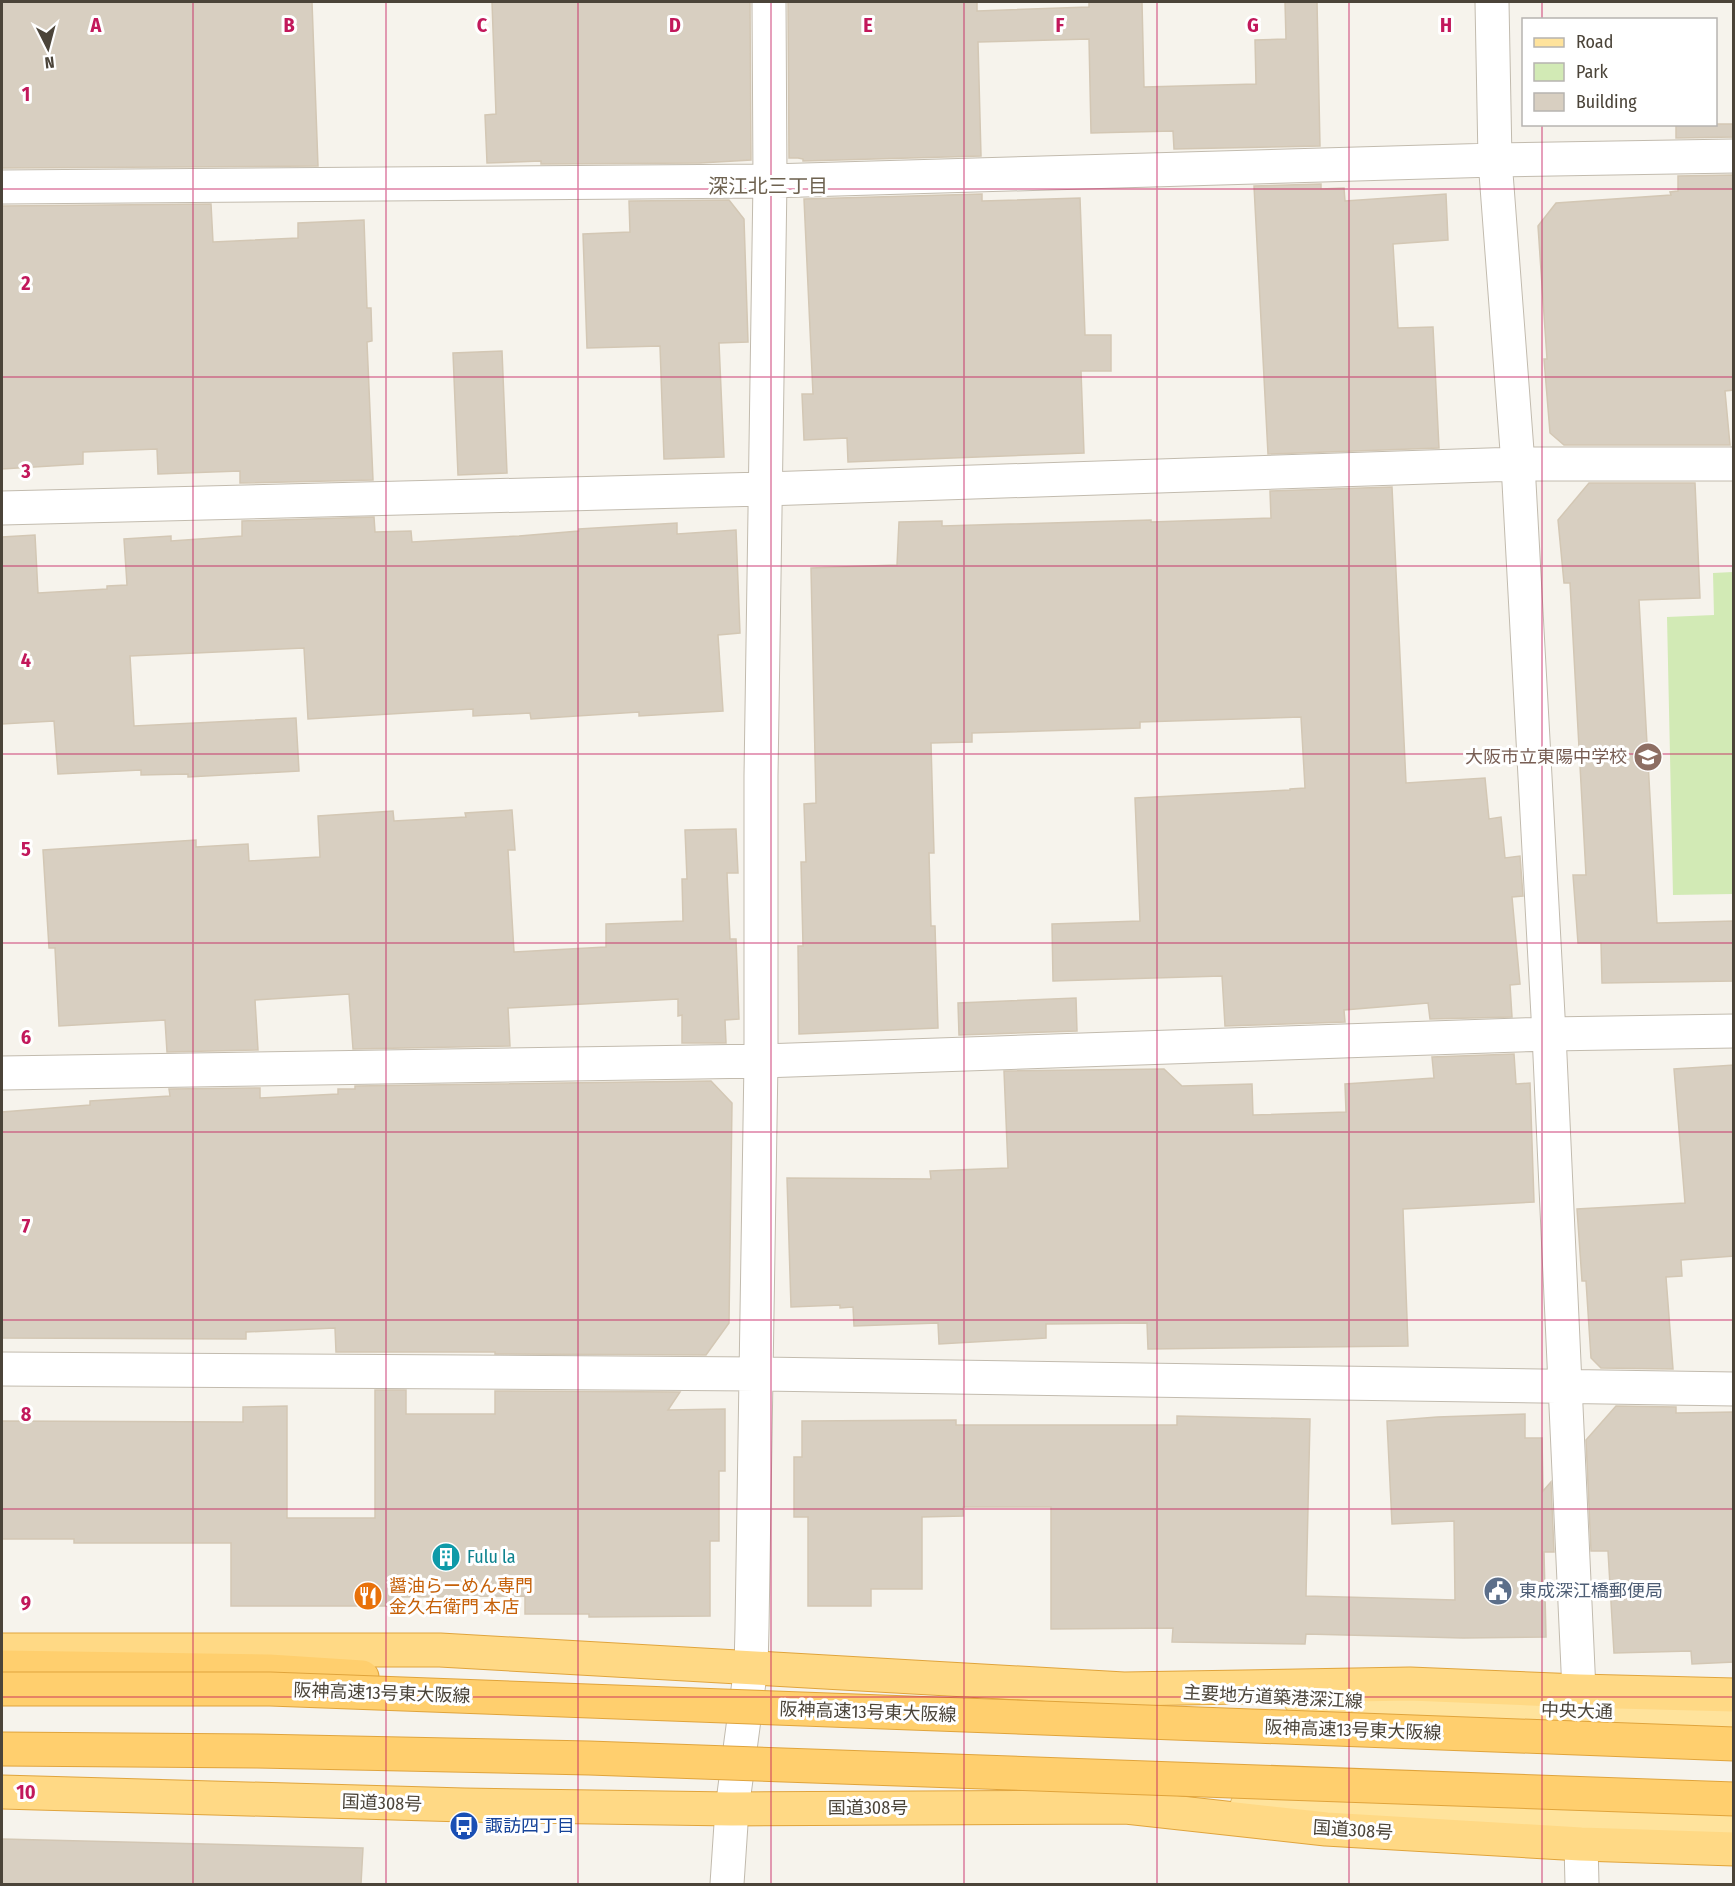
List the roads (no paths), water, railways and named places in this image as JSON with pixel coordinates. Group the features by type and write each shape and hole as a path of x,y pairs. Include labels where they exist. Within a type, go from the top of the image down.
{"highway":[{"path":"2,1650 440,1650 1124,1689 1410,1684 1734,1695"},
{"path":"2,1667 269,1671 412,1680 589,1701"},
{"name":"阪神高速13号東大阪線","path":"2,1689 270,1689 1734,1744"},
{"path":"2,1750 63,1748 589,1758 1734,1799"},
{"name":"国道308号","path":"2,1792 464,1805 732,1809 1126,1807 1326,1829 1581,1844 1734,1849"}],"main road":[{"name":"主要地方道築港深江線","path":"1124,1689 1421,1706"},
{"name":"中央大通","path":"1421,1706 1734,1716"},
{"path":"1126,1807 1237,1806 1734,1828"}],"street":[{"path":"727,1884 732,1809 751,1667 761,1061 761,776 770,180 769,2"},
{"path":"1492,2 1495,160 1518,464 1549,1034 1579,1691"},
{"path":"2,187 770,180 1495,160 1734,156"},
{"path":"2,508 765,489 1518,464 1734,464"},
{"path":"2,1073 761,1061 1549,1034 1734,1031"},
{"path":"2,1369 756,1374 1734,1389"},
{"path":"1581,1844 1582,1884"}],"place":[{"name":"大阪市立東陽中学校","path":"1648,757"},
{"name":"Fulu la","path":"446,1557"},
{"name":"東成深江橋郵便局","path":"1498,1591"},
{"name":"醤油らーめん専門 金久右衛門 本店","path":"368,1596"},
{"name":"諏訪四丁目","path":"464,1826"}],"district":[{"name":"深江北三丁目","path":"768,186"}]}
